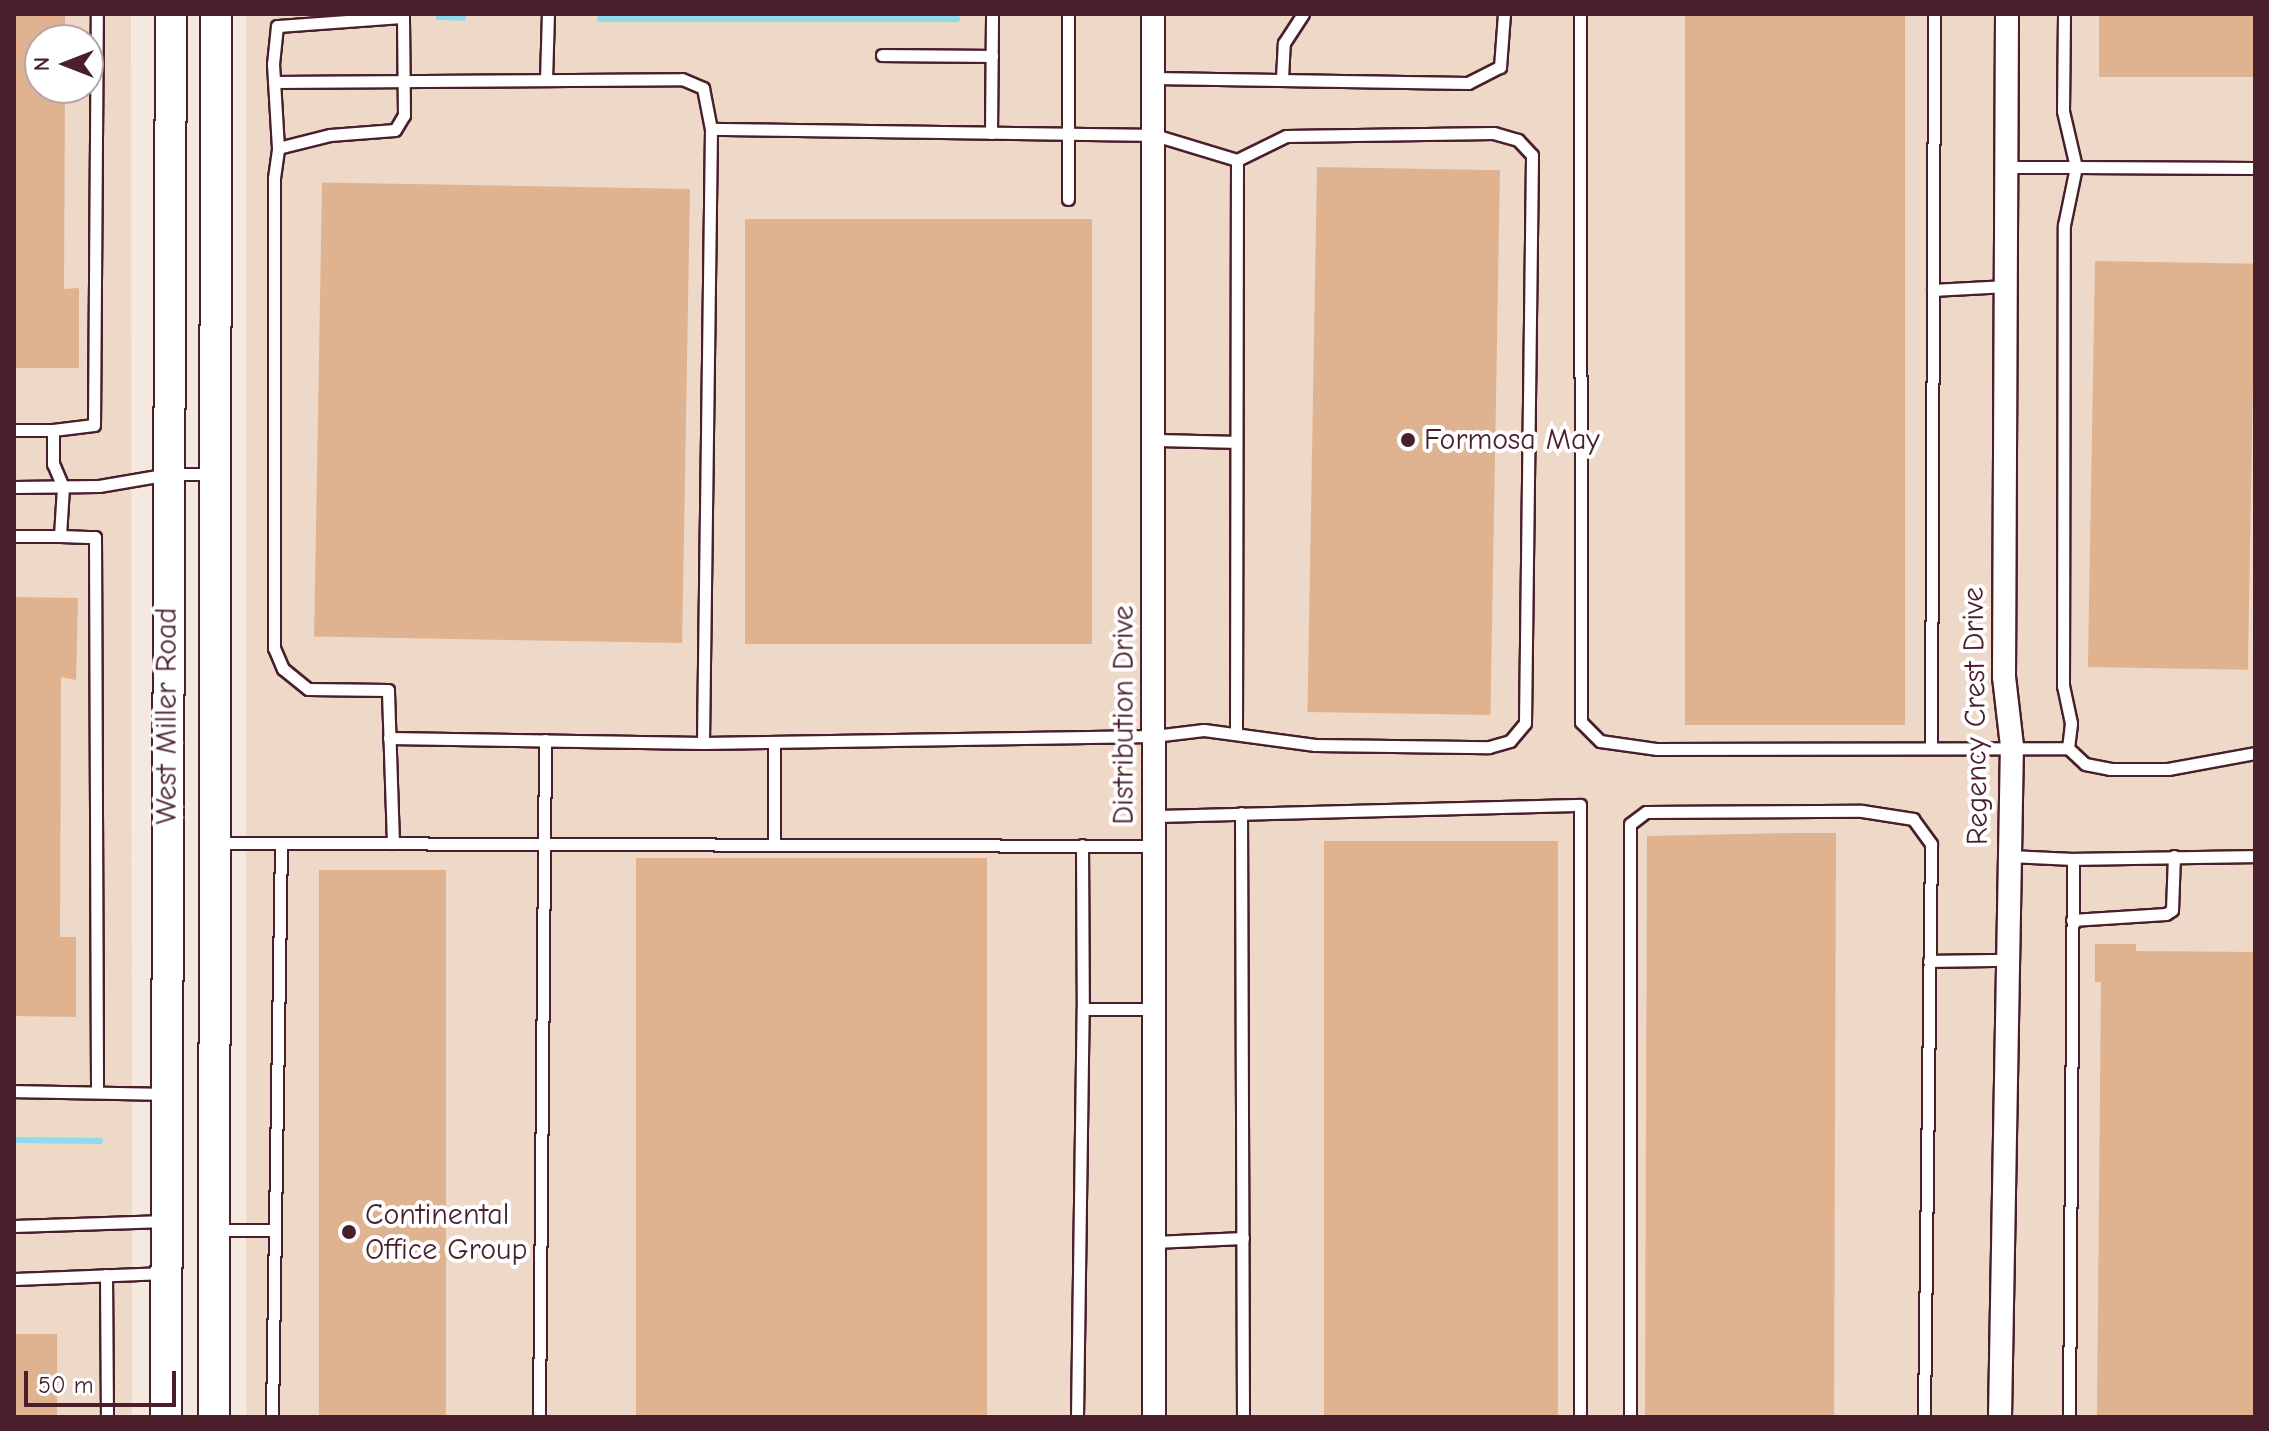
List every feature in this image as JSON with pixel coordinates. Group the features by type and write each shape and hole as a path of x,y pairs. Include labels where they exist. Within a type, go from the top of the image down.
{"main road":[{"name":"West Miller Road","path":"166,1417 171,14"},
{"name":"West Miller Road","path":"214,1417 216,14"},
{"path":"167,843 214,843"},
{"path":"166,1221 213,1230"}],"street":[{"name":"Distribution Drive","path":"1153,14 1154,1417"},
{"name":"Regency Crest Drive","path":"2000,1417 2005,960 2012,746 2004,677 2007,14"}],"lane":[{"path":"14,430 53,430 94,425 97,14"},
{"path":"546,80 548,14"},
{"path":"991,133 992,14"},
{"path":"1068,14 1068,199"},
{"path":"1282,78 1284,43 1303,14"},
{"path":"1154,78 1481,81 1500,67 1504,14"},
{"path":"1580,14 1581,722 1600,741 1657,749 1931,745 2068,748 2085,764 2110,769 2168,769 2255,753"},
{"path":"1931,745 1934,14"},
{"path":"2064,14 2063,111 2076,167 2064,225 2063,686 2071,723 2068,748"},
{"path":"278,148 330,135 395,130 404,115 403,16 277,26 274,82 278,148 274,178 274,648 283,669 308,689 388,690 393,843"},
{"path":"882,55 992,56"},
{"path":"274,82 682,79 703,88 711,129 703,743"},
{"path":"389,738 774,743 1236,732 1315,745 1489,747 1510,741 1525,723 1532,155 1518,140 1494,133 1286,136 1237,160 1154,135 711,129"},
{"path":"1236,732 1234,442 1237,160"},
{"path":"2007,167 2255,168"},
{"path":"1933,290 2006,286"},
{"path":"53,430 53,464 63,487 60,536"},
{"path":"1154,440 1234,442"},
{"path":"14,487 99,486 169,474 215,474"},
{"path":"14,536 95,537 97,1090"},
{"path":"539,1417 545,740"},
{"path":"774,743 774,844"},
{"path":"1154,816 1580,805 1580,1417"},
{"path":"1630,1417 1630,824 1646,812 1862,811 1913,819 1931,844 1924,1417"},
{"path":"1241,813 1243,1417"},
{"path":"214,843 1154,846"},
{"path":"272,1417 281,843"},
{"path":"1077,1417 1083,1009 1082,845"},
{"path":"2008,856 2073,859 2255,856"},
{"path":"2072,920 2166,914 2172,910 2174,856"},
{"path":"2069,1417 2073,859"},
{"path":"1929,961 2005,960"},
{"path":"1083,1009 1154,1009"},
{"path":"14,1091 97,1090 165,1094"},
{"path":"14,1226 166,1221"},
{"path":"213,1230 275,1230"},
{"path":"1154,1242 1243,1238"},
{"path":"14,1279 167,1273"},
{"path":"106,1275 107,1417"}],"shaded area":[{"path":"14,14 131,14 132,1417 14,1417"},
{"path":"246,14 2255,14 2255,1417 246,1417"}],"building":[{"path":"14,14 65,14 65,24 24,24 24,104 65,104 64,289 79,288 79,368 14,368"},
{"path":"1685,14 1905,14 1905,725 1685,725"},
{"path":"2099,14 2255,14 2255,77 2099,77"},
{"name":"Formosa May","path":"1317,167 1500,170 1490,715 1307,712"},
{"path":"322,183 690,189 682,643 314,637"},
{"path":"745,219 1092,219 1092,644 745,644"},
{"path":"2095,261 2255,264 2248,670 2088,667"},
{"path":"14,597 78,598 76,680 61,677 60,937 76,937 76,1017 14,1016"},
{"path":"1836,833 1834,1417 1645,1417 1647,836"},
{"path":"1324,841 1558,841 1558,1417 1324,1417"},
{"path":"636,858 987,858 987,1417 636,1417"},
{"path":"319,870 446,870 446,1417 319,1417"},
{"path":"2095,944 2136,944 2136,951 2255,952 2255,1417 2097,1417 2101,982 2095,982"},
{"path":"14,1334 57,1334 57,1417 14,1417"}],"waterway":[{"path":"439,17 463,18"},
{"path":"600,19 957,19"},
{"path":"14,1140 100,1141"}],"place":[{"name":"Formosa May","path":"1408,440"},
{"name":"Continental Office Group","path":"349,1232"}]}
